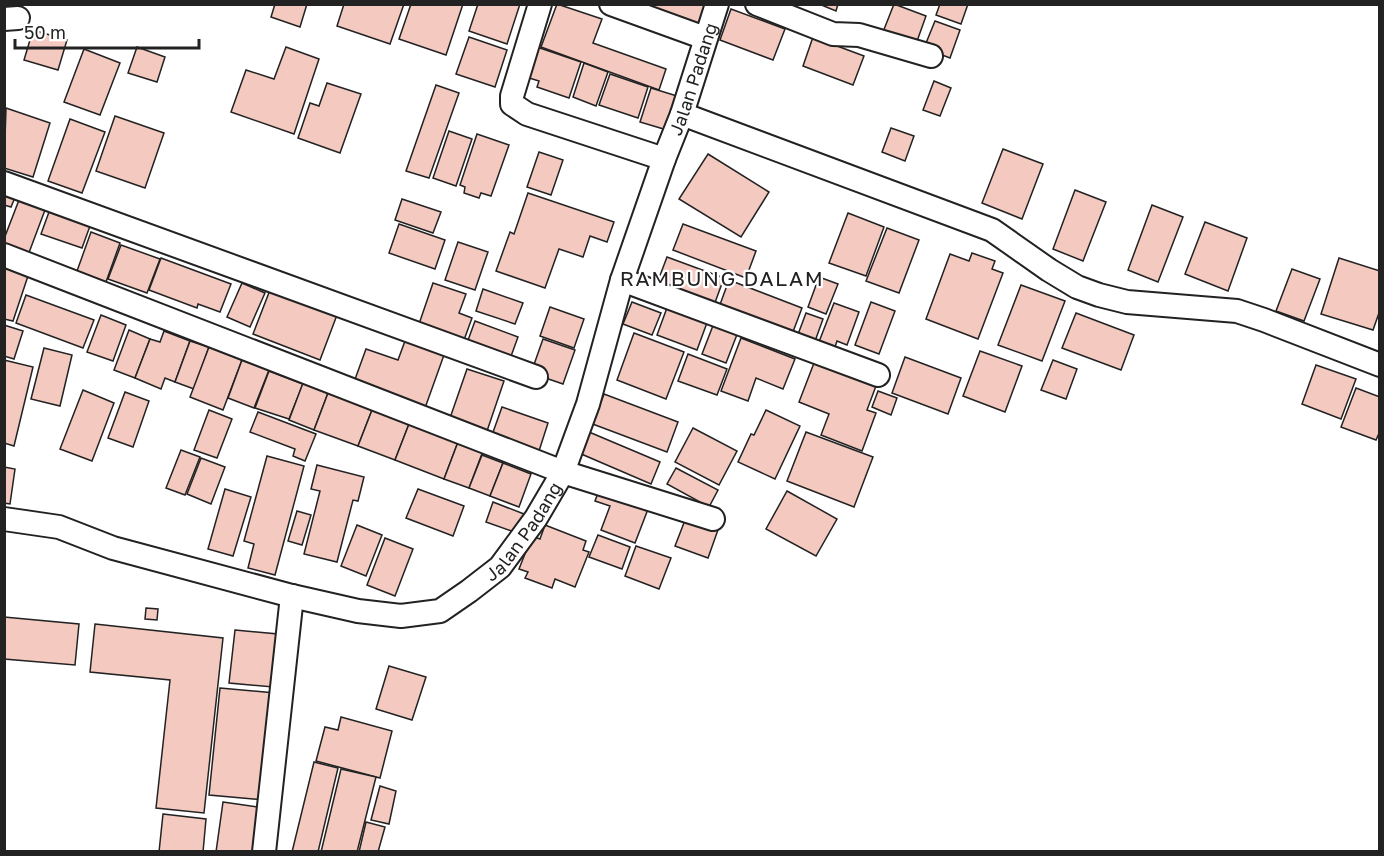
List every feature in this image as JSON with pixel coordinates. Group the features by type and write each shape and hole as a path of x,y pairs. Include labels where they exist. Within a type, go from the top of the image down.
{"street":[{"path":"540,4 512,96 512,104 527,114 664,159"},
{"path":"611,4 705,38"},
{"name":"Jalan Padang","path":"4,519 59,527 113,548 292,596 358,611 400,616 440,611 500,567 536,518 564,472 588,404 622,280 682,114 717,4"},
{"path":"757,4 833,34 860,35 931,56"},
{"path":"682,114 992,230 1049,270 1077,287 1099,295 1127,302 1237,311 1380,365"},
{"path":"4,183 536,377"},
{"path":"4,255 564,472 713,519"},
{"path":"622,280 878,375"},
{"path":"264,852 292,596"}],"building":[{"path":"275,4 307,4 300,27 271,17"},
{"path":"344,4 404,4 390,44 337,26"},
{"path":"411,4 463,4 446,55 399,39"},
{"path":"478,4 520,4 507,44 469,31"},
{"path":"557,4 602,19 593,43 666,69 659,90 541,47"},
{"path":"640,4 710,4 703,26"},
{"path":"819,4 838,4 836,11"},
{"path":"894,4 926,16 916,44 883,32"},
{"path":"940,4 968,4 961,24 936,15"},
{"path":"731,9 785,29 773,60 720,40"},
{"path":"935,21 960,30 950,58 924,48"},
{"path":"33,30 67,40 58,70 24,60"},
{"path":"469,37 507,50 495,87 456,74"},
{"path":"813,37 864,56 853,85 803,66"},
{"path":"137,47 165,57 157,82 128,73"},
{"path":"286,47 319,59 294,134 231,112 246,70 274,79"},
{"path":"537,47 581,62 569,98 537,87 539,81 526,77"},
{"path":"84,49 120,63 100,115 64,102"},
{"path":"584,63 608,72 596,106 573,97"},
{"path":"610,74 648,87 638,118 599,105"},
{"path":"934,81 951,88 940,116 923,110"},
{"path":"327,83 361,94 340,153 298,138 310,103 319,106"},
{"path":"436,85 459,93 429,178 406,171"},
{"path":"651,88 677,96 667,130 640,122"},
{"path":"6,108 50,123 33,177 4,168"},
{"path":"115,116 164,133 145,188 96,171"},
{"path":"70,119 105,132 82,193 48,181"},
{"path":"891,128 914,136 905,161 882,152"},
{"path":"449,131 472,139 456,186 433,178"},
{"path":"477,134 509,145 491,196 481,193 479,198 464,193 465,187 460,185"},
{"path":"1003,149 1043,164 1022,219 982,203"},
{"path":"539,152 563,160 551,195 527,187"},
{"path":"708,154 769,192 741,237 679,199"},
{"path":"4,190 16,195 11,207 4,205"},
{"path":"1075,190 1106,202 1083,261 1053,249"},
{"path":"528,193 614,222 607,242 590,236 583,257 559,249 545,288 496,271 510,232 514,234"},
{"path":"402,199 441,212 433,233 395,220"},
{"path":"19,200 45,210 27,258 4,250 4,239"},
{"path":"1152,205 1183,217 1158,282 1128,270"},
{"path":"49,212 90,226 82,248 41,234"},
{"path":"848,213 884,227 866,276 829,263"},
{"path":"1205,222 1247,238 1228,291 1185,274"},
{"path":"399,224 445,240 435,269 389,253"},
{"path":"683,224 756,251 746,278 673,250"},
{"path":"887,228 919,240 899,293 866,281"},
{"path":"91,232 120,243 106,282 77,271"},
{"path":"458,242 488,252 475,290 445,280"},
{"path":"121,245 160,259 147,293 108,279"},
{"path":"972,253 995,261 992,269 1003,273 978,339 926,319 950,254 969,261"},
{"path":"667,257 724,278 713,308 656,286"},
{"path":"161,258 231,284 220,312 198,304 197,308 149,290"},
{"path":"1339,258 1380,271 1380,310 1373,330 1321,314"},
{"path":"4,261 30,270 13,321 4,319"},
{"path":"1292,269 1320,279 1304,321 1276,311"},
{"path":"819,277 838,284 826,314 808,307"},
{"path":"729,280 802,308 791,337 718,310"},
{"path":"242,283 265,293 250,327 227,317"},
{"path":"433,283 466,294 459,313 472,318 464,340 419,324"},
{"path":"1021,285 1065,301 1042,361 998,345"},
{"path":"483,289 523,303 515,324 476,311"},
{"path":"270,290 337,315 320,360 253,334"},
{"path":"26,295 94,320 83,348 16,323"},
{"path":"632,302 661,313 652,335 623,324"},
{"path":"871,302 895,311 879,354 855,345"},
{"path":"834,303 859,312 847,345 837,341 833,353 817,347"},
{"path":"668,305 708,320 697,350 657,335"},
{"path":"550,307 584,319 574,348 540,336"},
{"path":"806,313 823,319 814,344 797,337"},
{"path":"1076,313 1134,335 1121,370 1062,348"},
{"path":"101,315 126,325 113,361 87,352"},
{"path":"475,321 518,337 510,359 467,343"},
{"path":"714,323 738,332 726,363 702,354"},
{"path":"4,325 23,331 14,359 4,356"},
{"path":"129,330 150,339 135,378 114,370"},
{"path":"164,331 190,341 175,382 165,378 161,389 135,378 150,339 160,342"},
{"path":"634,333 684,352 666,399 617,380"},
{"path":"741,338 795,359 783,389 756,378 748,401 721,391"},
{"path":"543,339 575,350 563,384 531,373"},
{"path":"190,341 209,347 194,389 175,382"},
{"path":"405,341 444,355 425,408 354,382 366,349 398,360"},
{"path":"209,347 242,360 223,410 190,397"},
{"path":"44,348 72,355 60,406 31,399"},
{"path":"980,351 1022,366 1005,412 963,396"},
{"path":"688,354 727,369 717,395 678,381"},
{"path":"905,357 961,378 948,414 892,393"},
{"path":"4,360 33,367 14,446 4,443"},
{"path":"242,360 269,370 254,408 228,398"},
{"path":"1053,360 1077,369 1066,399 1041,390"},
{"path":"814,363 876,386 867,410 876,413 862,451 821,435 829,414 799,402"},
{"path":"1316,365 1356,379 1341,419 1302,404"},
{"path":"467,369 504,381 487,431 450,418"},
{"path":"269,371 303,384 289,419 255,408"},
{"path":"303,383 328,393 314,430 289,420"},
{"path":"1356,388 1380,397 1380,431 1376,440 1341,427"},
{"path":"83,390 114,403 92,461 60,449"},
{"path":"878,391 897,398 891,415 872,407"},
{"path":"125,392 149,401 133,447 108,438"},
{"path":"328,393 372,410 358,446 314,430"},
{"path":"604,394 678,422 667,452 590,423 598,401 601,402"},
{"path":"502,407 548,423 539,451 492,435"},
{"path":"209,410 232,419 217,458 194,450"},
{"path":"372,410 409,424 395,460 358,446"},
{"path":"766,410 800,426 775,479 738,462 751,434 754,435"},
{"path":"258,412 316,434 305,461 293,456 295,449 250,432"},
{"path":"409,424 458,442 444,479 395,460"},
{"path":"693,428 737,451 719,485 675,462"},
{"path":"589,432 660,462 651,484 579,453"},
{"path":"806,432 873,457 854,507 787,481"},
{"path":"458,442 483,451 469,488 444,479"},
{"path":"181,450 200,457 185,495 166,488"},
{"path":"482,455 503,463 490,496 469,488"},
{"path":"267,456 304,466 275,575 248,568 254,544 244,541"},
{"path":"201,458 225,467 211,504 187,494"},
{"path":"503,463 531,474 519,507 490,496"},
{"path":"317,465 364,477 358,501 353,500 337,562 304,554 320,491 311,489"},
{"path":"4,467 15,469 10,504 4,503"},
{"path":"676,468 718,490 709,507 667,484"},
{"path":"601,485 650,504 635,543 601,530 610,506 595,501"},
{"path":"225,489 251,497 233,556 208,549"},
{"path":"418,489 464,506 453,536 406,518"},
{"path":"787,491 837,519 816,556 766,529"},
{"path":"493,502 524,514 517,533 486,522"},
{"path":"297,511 311,515 302,545 288,541"},
{"path":"687,515 719,527 708,558 675,546"},
{"path":"357,525 382,535 366,576 341,566"},
{"path":"545,525 586,541 583,550 589,552 575,587 555,579 552,588 525,578 528,572 519,569 532,536 540,539"},
{"path":"598,535 630,547 622,569 589,557"},
{"path":"385,538 413,549 395,596 367,585"},
{"path":"636,546 671,558 659,589 625,576"},
{"path":"146,608 158,609 157,620 145,619"},
{"path":"4,617 79,624 75,665 4,659"},
{"path":"95,624 223,638 204,813 156,808 170,680 90,672"},
{"path":"235,630 278,634 273,687 229,683"},
{"path":"389,666 426,677 412,720 376,709"},
{"path":"220,688 275,693 265,800 209,795"},
{"path":"341,717 392,731 380,778 316,761 325,727 338,730"},
{"path":"314,762 338,768 318,852 292,852"},
{"path":"341,769 376,777 357,852 321,852"},
{"path":"380,786 396,791 389,824 371,820"},
{"path":"223,802 265,808 259,852 216,852"},
{"path":"163,814 206,819 203,852 159,852"},
{"path":"366,822 385,827 378,852 359,852"}],"district":[{"name":"RAMBUNG DALAM","path":"722,278"}]}
